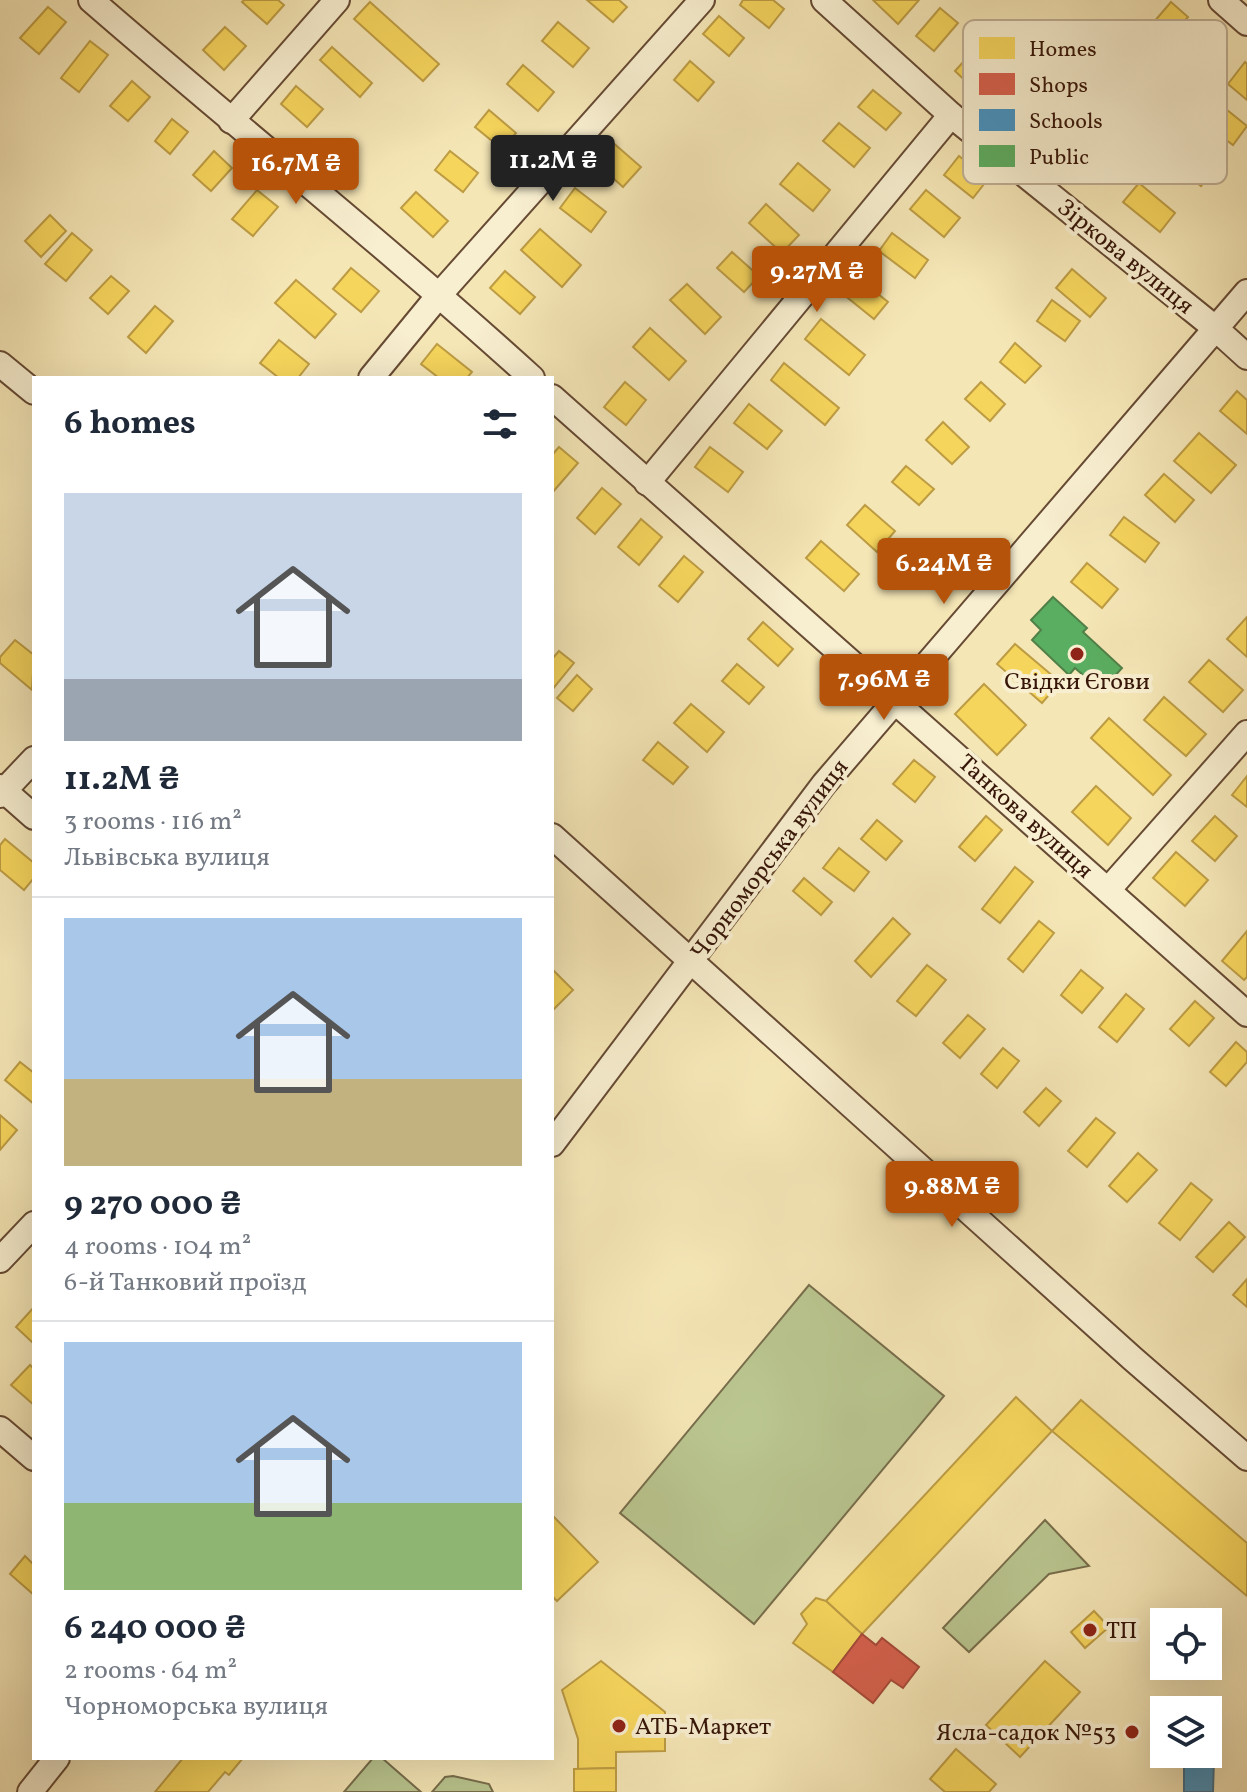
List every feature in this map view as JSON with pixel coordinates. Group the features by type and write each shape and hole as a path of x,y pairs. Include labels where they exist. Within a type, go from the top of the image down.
{"street":[{"path":"91,0 440,294 530,376"},
{"path":"231,121 337,0"},
{"path":"373,376 440,294 702,0"},
{"name":"Зіркова вулиця","path":"824,0 963,125"},
{"path":"1221,0 1247,23"},
{"path":"647,483 951,115"},
{"name":"Зіркова вулиця","path":"1037,184 1247,357"},
{"name":"Чорноморська вулиця","path":"554,1141 824,784 1247,292"},
{"path":"0,364 32,390"},
{"name":"Танкова вулиця","path":"554,399 1247,1014"},
{"path":"1108,890 1247,733"},
{"path":"32,761 1,791 32,815"},
{"path":"554,838 1247,1458"},
{"path":"0,1260 32,1226"},
{"path":"0,1429 32,1456"},
{"path":"30,1792 55,1760"}],"green space":[{"path":"809,1285 944,1396 754,1624 620,1513"},
{"path":"1045,1520 1089,1566 1049,1574 969,1652 943,1628"},
{"path":"371,1760 384,1760 421,1792 344,1792"},
{"path":"445,1777 489,1784 493,1792 432,1792"}],"building: Homes":[{"path":"278,0 284,5 267,24 242,2"},
{"path":"587,0 619,0 627,7 613,22"},
{"path":"743,0 773,0 784,9 769,28 740,5"},
{"path":"873,0 919,0 898,24"},
{"path":"370,2 439,64 423,81 354,19"},
{"path":"1171,2 1188,17 1185,20 1156,20"},
{"path":"48,7 66,22 39,54 20,38"},
{"path":"940,8 958,23 934,51 916,36"},
{"path":"719,16 744,38 729,56 703,34"},
{"path":"558,22 589,48 573,67 542,41"},
{"path":"225,27 246,46 224,70 203,50"},
{"path":"90,41 108,55 79,92 61,78"},
{"path":"332,47 372,83 360,97 320,60"},
{"path":"690,61 714,82 698,101 674,80"},
{"path":"963,62 963,79 955,71"},
{"path":"1245,62 1247,64 1247,100 1228,84"},
{"path":"523,65 554,92 538,111 507,84"},
{"path":"132,81 150,97 128,121 110,106"},
{"path":"296,86 323,109 307,127 281,104"},
{"path":"873,90 901,113 886,130 858,107"},
{"path":"489,110 516,133 502,149 475,127"},
{"path":"1227,110 1247,126 1233,145 1227,140"},
{"path":"172,119 188,132 170,154 155,141"},
{"path":"839,123 870,148 854,167 823,141"},
{"path":"611,141 641,167 623,187 594,161"},
{"path":"214,151 232,168 211,191 193,175"},
{"path":"450,151 478,173 463,192 435,170"},
{"path":"959,156 963,159 963,184 984,184 973,198 944,175"},
{"path":"798,163 830,190 813,211 780,184"},
{"path":"1140,184 1175,213 1160,232 1123,202"},
{"path":"575,188 606,212 591,232 560,208"},
{"path":"257,190 278,207 253,236 232,219"},
{"path":"926,190 960,218 944,237 910,209"},
{"path":"416,192 448,221 433,237 401,208"},
{"path":"766,204 799,235 782,253 749,223"},
{"path":"50,215 66,231 41,257 25,241"},
{"path":"540,229 581,265 562,287 521,250"},
{"path":"72,233 92,250 66,281 45,264"},
{"path":"892,233 928,260 915,278 879,251"},
{"path":"732,252 759,276 744,292 717,268"},
{"path":"351,268 379,291 361,312 333,289"},
{"path":"1072,269 1106,298 1090,317 1056,288"},
{"path":"505,271 535,297 520,314 490,288"},
{"path":"111,276 129,291 108,314 90,298"},
{"path":"857,277 888,302 874,319 843,294"},
{"path":"296,280 336,314 315,338 275,303"},
{"path":"687,284 721,317 705,334 670,300"},
{"path":"1052,300 1080,321 1065,341 1037,321"},
{"path":"155,306 173,321 146,353 128,337"},
{"path":"821,319 865,355 849,375 805,339"},
{"path":"650,328 686,361 669,380 633,347"},
{"path":"279,340 309,364 300,376 276,376 260,363"},
{"path":"1015,343 1041,366 1025,383 1000,362"},
{"path":"437,344 472,372 469,376 436,376 421,364"},
{"path":"784,363 839,408 825,425 771,380"},
{"path":"625,382 646,400 626,425 604,407"},
{"path":"981,382 1005,404 990,421 965,399"},
{"path":"1237,391 1247,400 1247,434 1220,411"},
{"path":"749,404 782,431 767,449 734,423"},
{"path":"943,422 969,447 952,464 926,440"},
{"path":"1199,433 1236,465 1211,493 1174,461"},
{"path":"559,447 578,463 554,491 554,453"},
{"path":"710,447 743,472 728,492 695,467"},
{"path":"906,466 934,489 919,505 892,482"},
{"path":"1164,474 1194,500 1175,522 1145,495"},
{"path":"602,488 621,504 595,534 577,518"},
{"path":"865,505 895,531 877,552 847,525"},
{"path":"1124,517 1159,543 1145,562 1110,535"},
{"path":"641,519 662,537 639,565 618,547"},
{"path":"821,541 859,574 844,591 806,558"},
{"path":"684,556 703,572 678,602 659,586"},
{"path":"1087,563 1118,589 1102,608 1071,582"},
{"path":"1247,617 1247,657 1227,639"},
{"path":"763,622 793,649 778,666 748,639"},
{"path":"15,640 32,653 32,690 0,663 0,657"},
{"path":"1015,644 1060,682 1042,703 997,664"},
{"path":"559,651 574,663 554,688 554,657"},
{"path":"1209,660 1243,690 1223,712 1189,682"},
{"path":"737,664 764,687 749,704 722,681"},
{"path":"577,675 592,689 573,711 557,698"},
{"path":"984,684 1026,725 997,755 955,714"},
{"path":"1164,697 1206,734 1186,756 1144,720"},
{"path":"691,704 724,732 707,752 674,723"},
{"path":"1109,718 1171,775 1153,795 1091,738"},
{"path":"658,742 688,767 673,784 643,760"},
{"path":"914,760 935,777 915,802 893,784"},
{"path":"1247,776 1247,807 1232,795"},
{"path":"1096,786 1131,818 1108,845 1072,812"},
{"path":"986,816 1002,830 975,861 959,847"},
{"path":"1215,816 1237,836 1215,861 1192,841"},
{"path":"877,820 902,841 886,860 861,839"},
{"path":"5,839 32,861 32,880 24,890 0,870 0,845"},
{"path":"839,848 869,872 854,891 823,868"},
{"path":"1176,852 1208,880 1185,906 1153,878"},
{"path":"1015,867 1033,882 1000,923 982,909"},
{"path":"804,878 832,902 821,915 793,891"},
{"path":"893,918 910,934 871,977 855,961"},
{"path":"1039,921 1054,933 1023,972 1008,959"},
{"path":"1247,931 1247,977 1244,980 1222,961"},
{"path":"927,965 946,980 916,1016 897,1001"},
{"path":"1081,970 1103,988 1082,1013 1061,995"},
{"path":"554,971 573,990 554,1009"},
{"path":"1126,994 1144,1009 1117,1042 1099,1027"},
{"path":"1195,1001 1214,1018 1189,1046 1170,1029"},
{"path":"968,1015 985,1029 960,1058 943,1043"},
{"path":"1236,1042 1247,1052 1247,1062 1226,1086 1210,1072"},
{"path":"1003,1048 1019,1061 997,1088 981,1074"},
{"path":"20,1062 32,1071 32,1102 5,1080"},
{"path":"1046,1088 1061,1101 1039,1126 1024,1112"},
{"path":"0,1115 17,1130 0,1150"},
{"path":"1096,1118 1115,1133 1087,1167 1068,1151"},
{"path":"1138,1153 1157,1170 1127,1202 1109,1186"},
{"path":"1191,1183 1212,1200 1180,1240 1159,1223"},
{"path":"1229,1222 1245,1237 1213,1272 1196,1257"},
{"path":"1247,1279 1247,1307 1233,1295"},
{"path":"32,1309 32,1342 16,1327"},
{"path":"30,1365 32,1403 11,1385"},
{"path":"1016,1397 1052,1431 862,1634 826,1601"},
{"path":"1081,1400 1247,1543 1247,1596 1052,1431"},
{"path":"554,1517 598,1562 557,1601 554,1598"},
{"path":"25,1556 32,1563 32,1593 10,1574"},
{"path":"816,1598 826,1601 862,1634 833,1672 793,1643 807,1624 801,1614"},
{"name":"ТП","path":"1094,1611 1109,1627 1085,1648 1071,1632"},
{"name":"АТБ-Маркет","path":"601,1661 665,1712 665,1751 616,1752 616,1768 578,1769 578,1739 562,1690"},
{"path":"1045,1661 1080,1692 1020,1757 986,1725"},
{"path":"956,1749 996,1784 989,1792 945,1792 930,1779"},
{"path":"181,1760 241,1760 229,1775 225,1772 208,1792 155,1792"},
{"path":"616,1768 616,1792 574,1792 574,1769"}],"building: Shops":[{"path":"862,1634 876,1645 882,1638 919,1667 903,1688 891,1680 873,1703 833,1672"}],"building: Schools":[{"path":"1184,1768 1214,1768 1213,1792 1184,1792"}],"building: Public":[{"name":"Свідки Єгови","path":"1053,597 1087,628 1083,632 1122,668 1101,691 1075,668 1069,675 1032,640 1041,630 1031,620"}],"place":[{"name":"Свідки Єгови","path":"1077,654"},
{"name":"ТП","path":"1090,1630"},
{"name":"АТБ-Маркет","path":"619,1726"},
{"name":"Ясла-садок №53","path":"1132,1732"}]}
